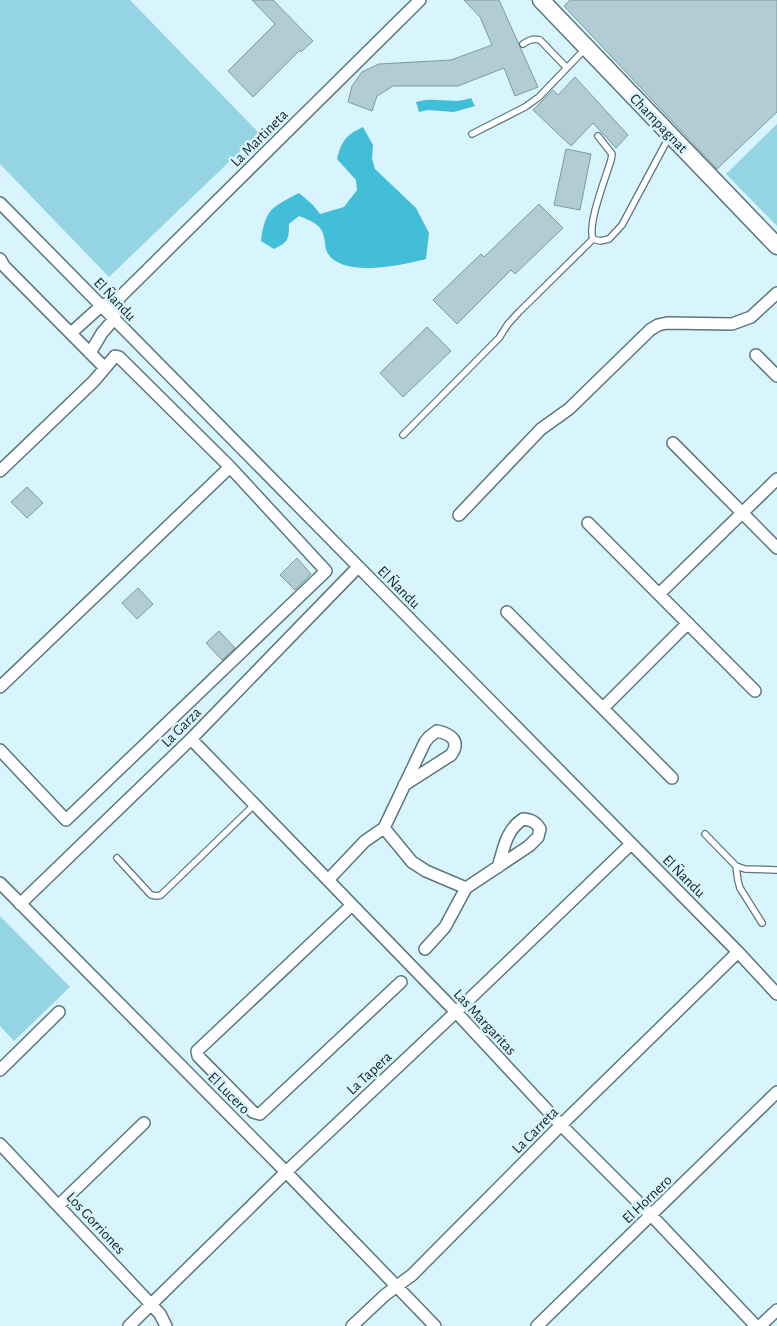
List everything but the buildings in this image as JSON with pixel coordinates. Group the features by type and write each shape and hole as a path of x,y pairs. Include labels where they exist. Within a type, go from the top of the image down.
{"street":[{"name":"La Martineta","path":"71,333 101,306 118,298 420,0"},
{"name":"Champagnat","path":"541,0 777,246"},
{"name":"El Ñandu","path":"0,203 738,952 777,994"},
{"path":"0,259 4,266 105,368"},
{"path":"459,515 541,429 569,408 650,330 658,325 667,323 732,324 751,317 777,293"},
{"path":"90,353 102,332 114,319 118,298"},
{"path":"756,355 777,376"},
{"path":"0,471 94,382 115,356 119,357 230,466 326,571 66,820 0,750"},
{"path":"672,443 777,548"},
{"path":"0,687 230,466"},
{"path":"659,594 777,479"},
{"path":"588,523 755,691"},
{"name":"La Garza","path":"20,904 191,739 358,567"},
{"path":"507,612 672,778"},
{"path":"602,708 688,624"},
{"path":"328,880 365,841 384,828 404,785 429,737 437,731 446,733 452,738 456,744 451,755 404,785"},
{"name":"Las Margaritas","path":"191,739 456,1012 561,1125 756,1326"},
{"path":"384,828 412,862 426,871 466,888"},
{"name":"La Tapera","path":"129,1326 286,1172 631,844"},
{"path":"425,949 445,927 466,888 498,867"},
{"name":"El Lucero","path":"0,883 286,1172 435,1326"},
{"path":"352,905 197,1051 198,1056 253,1112 260,1114 401,982"},
{"name":"La Carreta","path":"352,1326 385,1294 412,1275 561,1125 738,952"},
{"path":"0,1070 59,1012"},
{"name":"El Hornero","path":"537,1326 777,1092"},
{"path":"59,1205 144,1123"},
{"name":"Los Gorriones","path":"0,1144 160,1314 166,1326"},
{"path":"760,1326 777,1310"}],"lane":[{"path":"523,44 535,39 540,40 566,67"},
{"path":"472,134 525,107 539,97 586,47"},
{"path":"592,239 600,241 609,239 622,225 670,135"},
{"path":"592,239 590,234 592,223 612,154 598,136"},
{"path":"403,435 499,338 519,312 592,239"},
{"path":"116,858 151,895 161,895 254,805"},
{"path":"704,834 736,866 745,869 777,870"},
{"path":"736,866 740,888 762,923"}],"shaded area":[{"path":"0,0 130,0 259,133 109,277 0,164"},
{"path":"471,98 475,106 454,112 428,110 419,112 416,102 423,100 457,101"},
{"path":"777,124 777,226 726,174"},
{"path":"363,127 373,145 372,159 375,169 416,208 429,233 426,259 388,267 358,268 345,265 334,260 327,252 321,229 311,221 299,216 289,224 287,240 282,244 274,249 261,241 265,222 271,210 299,193 320,214 344,207 357,190 356,180 337,159 346,139"},
{"path":"0,916 70,987 14,1041 0,1026"}]}
